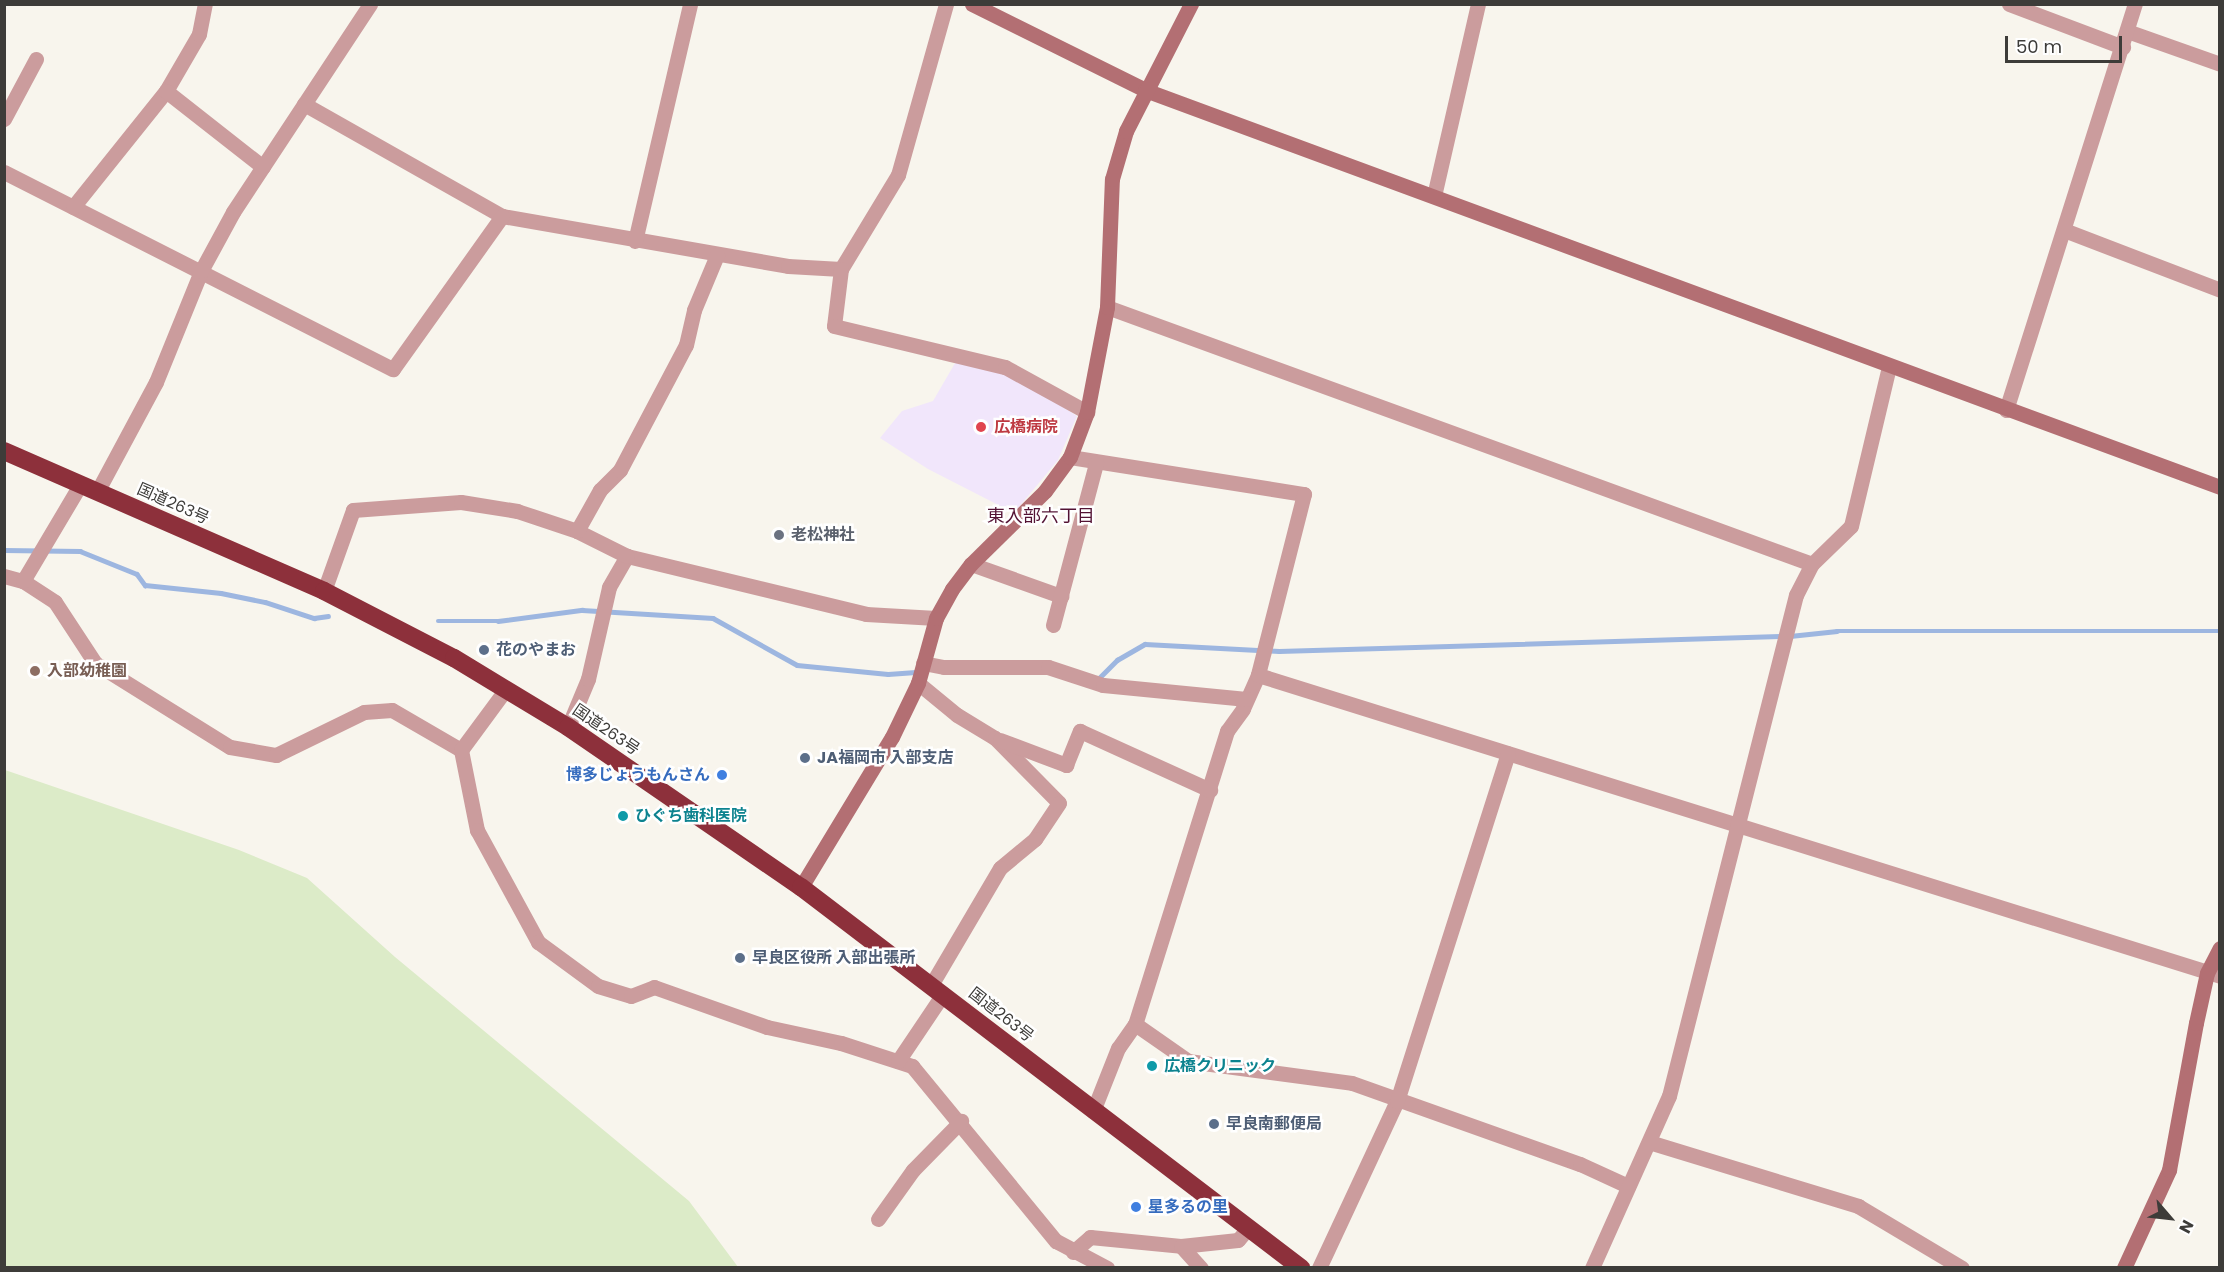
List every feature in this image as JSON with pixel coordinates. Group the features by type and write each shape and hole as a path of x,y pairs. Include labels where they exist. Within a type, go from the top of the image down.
{"highway":[{"name":"国道263号","path":"4,451 324,591 506,689 568,727 801,886 1301,1268"}],"street":[{"path":"73,207 166,91 199,34 205,4"},
{"path":"97,492 156,382 201,271 263,167 370,4"},
{"path":"635,242 690,4"},
{"path":"946,4 898,175 841,269 834,326 1005,367 1086,412"},
{"path":"972,4 1145,90 2006,410 2220,487"},
{"path":"801,886 892,738 921,672 936,618 971,564 1045,490 1070,457 1086,412 1107,307 1112,179 1126,131 1191,4"},
{"path":"1434,196 1478,4"},
{"path":"2009,4 2123,47"},
{"path":"2006,410 2135,4"},
{"path":"2127,32 2220,64"},
{"path":"4,119 36,59"},
{"path":"166,91 263,167"},
{"path":"304,105 502,216 635,242 717,255 788,266 841,269"},
{"path":"4,172 393,369 403,362 502,216"},
{"path":"2064,230 2220,290"},
{"path":"577,531 600,489 621,470 686,345 694,310 717,255"},
{"path":"1107,307 1812,564"},
{"path":"1592,1268 1669,1096 1740,825 1796,595 1812,564 1851,526 1889,366"},
{"path":"1070,457 1096,463 1304,494 1259,670 1246,699 1227,731 1135,1024 1118,1048 1093,1111"},
{"path":"1053,625 1096,463"},
{"path":"23,581 80,485"},
{"path":"324,591 353,510 461,502 517,511 577,531 627,555 866,614 936,618"},
{"path":"568,727 588,679 609,587 627,555"},
{"path":"971,564 1061,596"},
{"path":"4,576 23,581 56,602 95,663 230,747 276,754 364,712 392,710 461,750"},
{"path":"921,672 1048,667 1098,682 1246,699"},
{"path":"1259,670 1508,753 2213,974"},
{"path":"921,672 957,715 995,738 1066,765 1080,731 1210,790"},
{"path":"506,689 461,750 477,830 538,942 590,980 631,996 654,987 767,1027 841,1043 912,1066 961,1121 1056,1241 1088,1264 1107,1268"},
{"path":"898,1061 1000,868 1035,839 1059,803 995,738"},
{"path":"1319,1268 1397,1101 1508,753"},
{"path":"2124,1268 2171,1162 2220,948"},
{"path":"1135,1024 1188,1061 1352,1083 1397,1101 1580,1164 1628,1186"},
{"path":"878,1218 913,1170 961,1121"},
{"path":"1649,1142 1858,1206 1962,1268"},
{"path":"1073,1252 1090,1237 1181,1246 1238,1240 1248,1228"},
{"path":"1181,1246 1201,1268"}],"shaded area":[{"name":"広橋病院","path":"958,358 1005,369 1077,416 1058,460 1014,513 928,469 880,438 902,411 933,401"}],"green space":[{"path":"5,770 239,850 307,878 395,957 689,1201 738,1267 5,1267"}],"waterway":[{"path":"4,550 80,551 137,574 145,585 221,593 265,602 314,618 328,616"},
{"path":"438,621 498,621 582,610 713,618 797,665 888,674 919,672"},
{"path":"1790,636 1837,631 2220,631"},
{"path":"1098,679 1117,660 1145,644 1279,651 1781,636"}],"place":[{"name":"広橋病院","path":"981,427"},
{"name":"老松神社","path":"779,535"},
{"name":"花のやまお","path":"484,650"},
{"name":"入部幼稚園","path":"35,671"},
{"name":"JA福岡市 入部支店","path":"805,758"},
{"name":"博多じょうもんさん","path":"722,775"},
{"name":"ひぐち歯科医院","path":"623,816"},
{"name":"早良区役所 入部出張所","path":"740,958"},
{"name":"広橋クリニック","path":"1152,1066"},
{"name":"早良南郵便局","path":"1214,1124"},
{"name":"星多るの里","path":"1136,1207"}],"district":[{"name":"東入部六丁目","path":"1041,516"}]}
